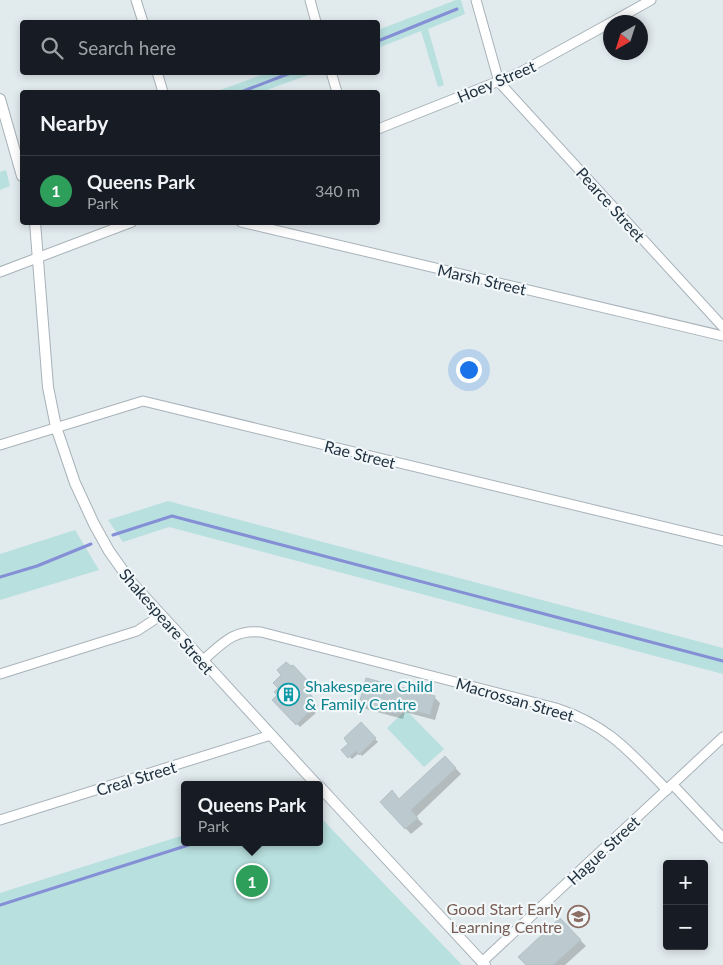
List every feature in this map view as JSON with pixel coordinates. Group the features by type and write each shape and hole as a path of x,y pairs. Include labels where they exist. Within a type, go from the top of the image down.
{"street":[{"path":"136,0 141,20"},
{"path":"310,0 315,20"},
{"path":"476,0 499,82"},
{"name":"Hoey Street","path":"625,15 651,0"},
{"name":"Hoey Street","path":"380,128 526,70 603,27"},
{"path":"158,75 162,90"},
{"path":"332,75 336,90"},
{"name":"Pearce Street","path":"499,82 723,327"},
{"path":"0,99 20,169"},
{"name":"Shakespeare Street","path":"35,225 48,387 56,427 75,483 94,524 130,582 313,781"},
{"path":"0,272 124,225"},
{"name":"Marsh Street","path":"253,225 723,336"},
{"path":"260,225 265,228"},
{"name":"Rae Street","path":"0,445 143,401 723,541"},
{"path":"0,674 130,634 145,628 160,616"},
{"name":"Macrossan Street","path":"202,660 234,635 245,632 261,632 556,708 588,721 616,738 723,838"},
{"name":"Creal Street","path":"0,820 271,735"},
{"name":"Hague Street","path":"484,963 723,737"},
{"name":"Shakespeare Street","path":"323,791 484,963"}],"shaded area":[{"path":"456,0 461,0 465,14 428,29 444,85 438,87 421,31 380,47 380,29"},
{"path":"262,75 308,75 267,90 220,90"},
{"path":"6,170 10,186 0,190 0,172"},
{"path":"168,501 723,648 723,674 169,527 123,542 108,520"},
{"path":"75,530 99,570 0,600 0,554"},
{"path":"406,710 444,749 424,767 387,728"},
{"path":"323,820 462,965 0,965 0,893 181,836 181,846 323,846"}],"building":[{"name":"Shakespeare Child & Family Centre","path":"286,662 291,666 293,665 309,682 304,687 315,700 310,705 313,708 296,725 272,700 277,695 274,692 278,688 273,683 281,675 277,670"},
{"path":"366,678 435,696 430,715 399,707 397,714 359,704"},
{"path":"361,722 376,738 359,755 356,751 348,758 341,750 348,744 344,738"},
{"path":"445,756 456,768 411,810 418,818 405,829 380,802 392,790 399,799"},
{"path":"560,918 581,940 553,965 526,965 518,957"}],"waterway":[{"path":"380,40 457,9"},
{"path":"246,90 285,75"},
{"path":"113,535 172,516 723,661"},
{"path":"0,577 37,566 91,544"},
{"path":"0,905 185,846"}],"place":[{"name":"Shakespeare Child & Family Centre","path":"289,694"},
{"name":"Queens Park","path":"252,881"},
{"name":"Good Start Early Learning Centre","path":"578,917"}]}
